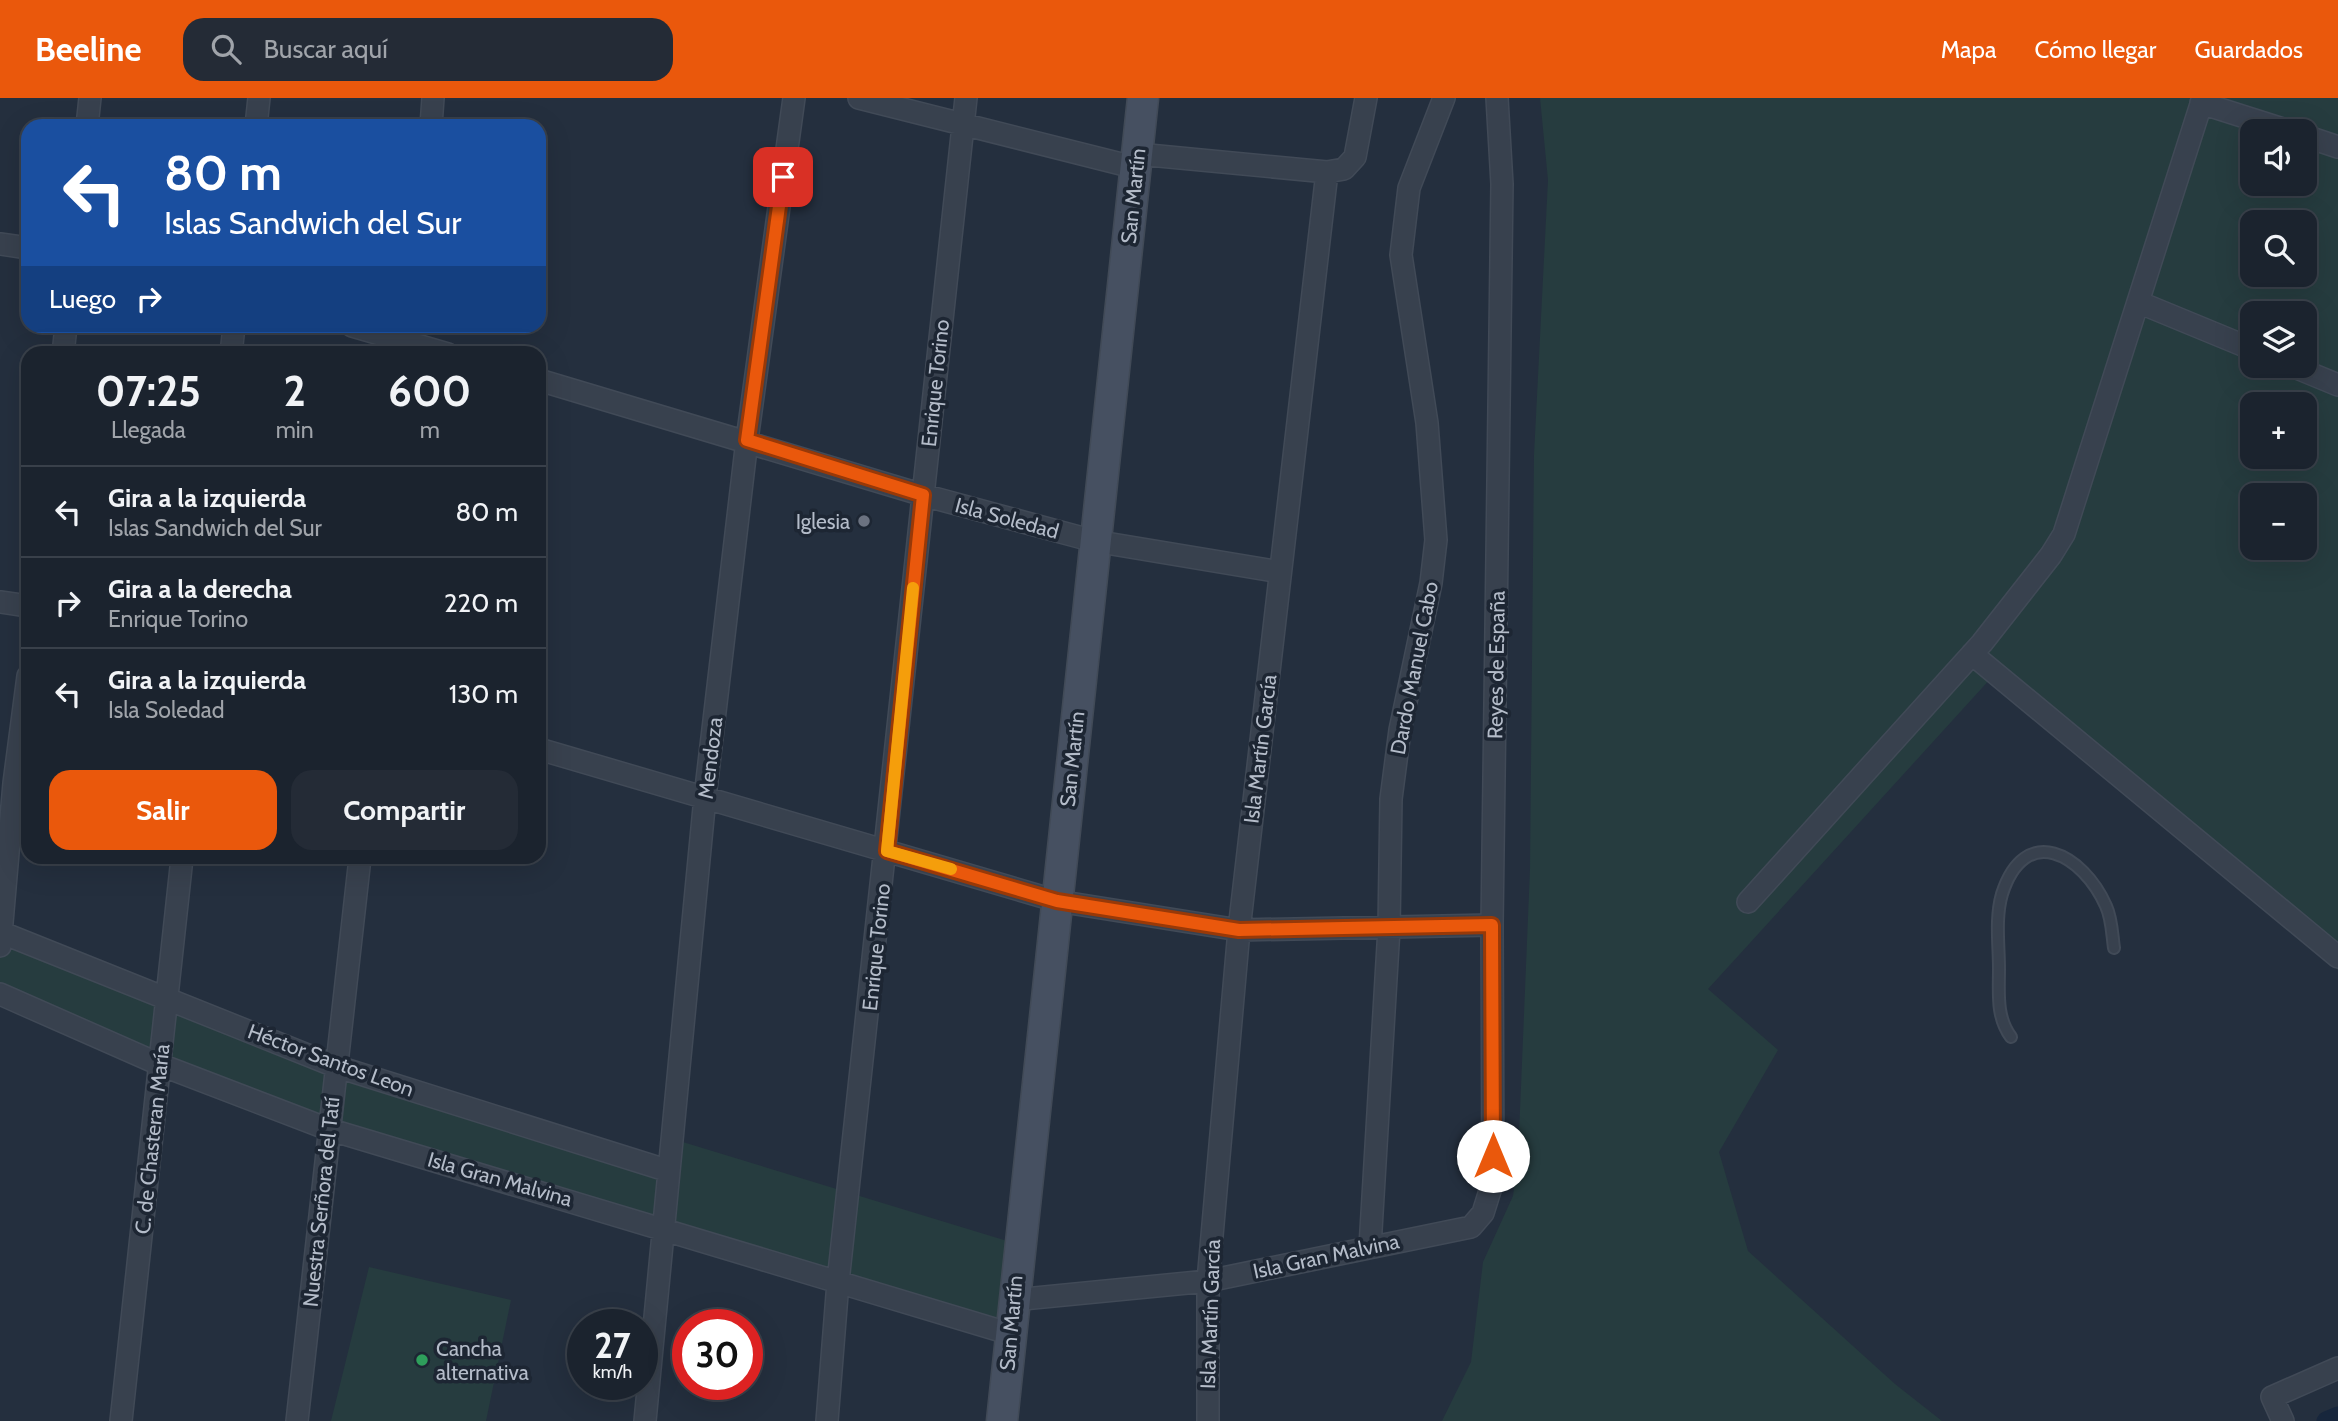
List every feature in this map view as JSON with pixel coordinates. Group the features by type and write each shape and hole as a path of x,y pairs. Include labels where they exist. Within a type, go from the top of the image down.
{"main road":[{"name":"San Martín","path":"1002,1421 1143,98"}],"street":[{"path":"88,119 90,98"},
{"path":"257,119 260,98"},
{"path":"432,119 433,98"},
{"name":"Mendoza","path":"645,1421 705,797 747,440 793,98"},
{"path":"859,98 1137,161 1327,172 1344,169 1355,157 1366,98"},
{"name":"Enrique Torino","path":"827,1421 838,1282 887,851 966,98"},
{"name":"Dardo Manuel Cabo","path":"1370,1247 1390,928 1391,799 1400,730 1431,583 1436,540 1427,424 1401,255 1409,188 1444,98"},
{"name":"Reyes de España","path":"1471,1227 1483,1213 1493,1181 1492,925 1502,184 1497,98"},
{"path":"1748,902 1972,654 2051,555 2064,534 2202,100 2256,119"},
{"path":"2317,140 2338,147"},
{"name":"Isla Martín García","path":"1208,1421 1208,1280 1239,930 1327,172"},
{"path":"0,244 21,247"},
{"path":"2138,302 2240,344"},
{"path":"380,333 409,340"},
{"path":"2317,376 2338,385"},
{"name":"Isla Soledad","path":"546,382 747,440 923,495 1094,541 1280,572"},
{"path":"0,601 21,605"},
{"path":"1972,654 2338,957"},
{"path":"1,937 21,730"},
{"path":"546,751 1057,901 1239,930 1492,925"},
{"name":"C. de Chasteran María","path":"121,1421 181,864"},
{"name":"Nuestra Serñora del Tatí","path":"297,1421 359,864"},
{"name":"Héctor Santos Leon","path":"1,937 168,997 335,1066 669,1171"},
{"name":"Isla Gran Malvina","path":"0,994 160,1065 328,1129 663,1227 1011,1334"},
{"name":"Isla Gran Malvina","path":"1013,1300 1208,1280 1471,1227"},
{"path":"2283,1421 2272,1397 2338,1368"}],"lane":[{"path":"2011,1037 2004,1026 1999,1008 1999,913 2008,880 2029,855 2051,850 2065,857 2086,876 2105,905 2114,948"}],"green space":[{"path":"1540,98 2338,98 2338,970 1992,677 1708,989 1778,1050 1719,1152 1748,1251 1895,1384 1942,1421 1442,1421 1471,1362 1483,1262 1513,1196 1518,1159 1530,869 1534,455 1548,180"},
{"path":"0,931 336,1068 669,1172 673,1139 1017,1244 1010,1332 329,1128 0,994"},
{"name":"Cancha alternativa","path":"369,1267 511,1300 486,1421 331,1421"}],"waterway":[{"path":"2326,1421 2338,1416"}],"slow traffic":[{"path":"913,588 887,851 951,869"}],"place":[{"name":"Iglesia","path":"864,521"},
{"name":"Cancha alternativa","path":"422,1360"}],"route":[{"path":"783,177 747,440 923,495 887,851 1057,901 1239,930 1492,925 1493,1156"}]}
